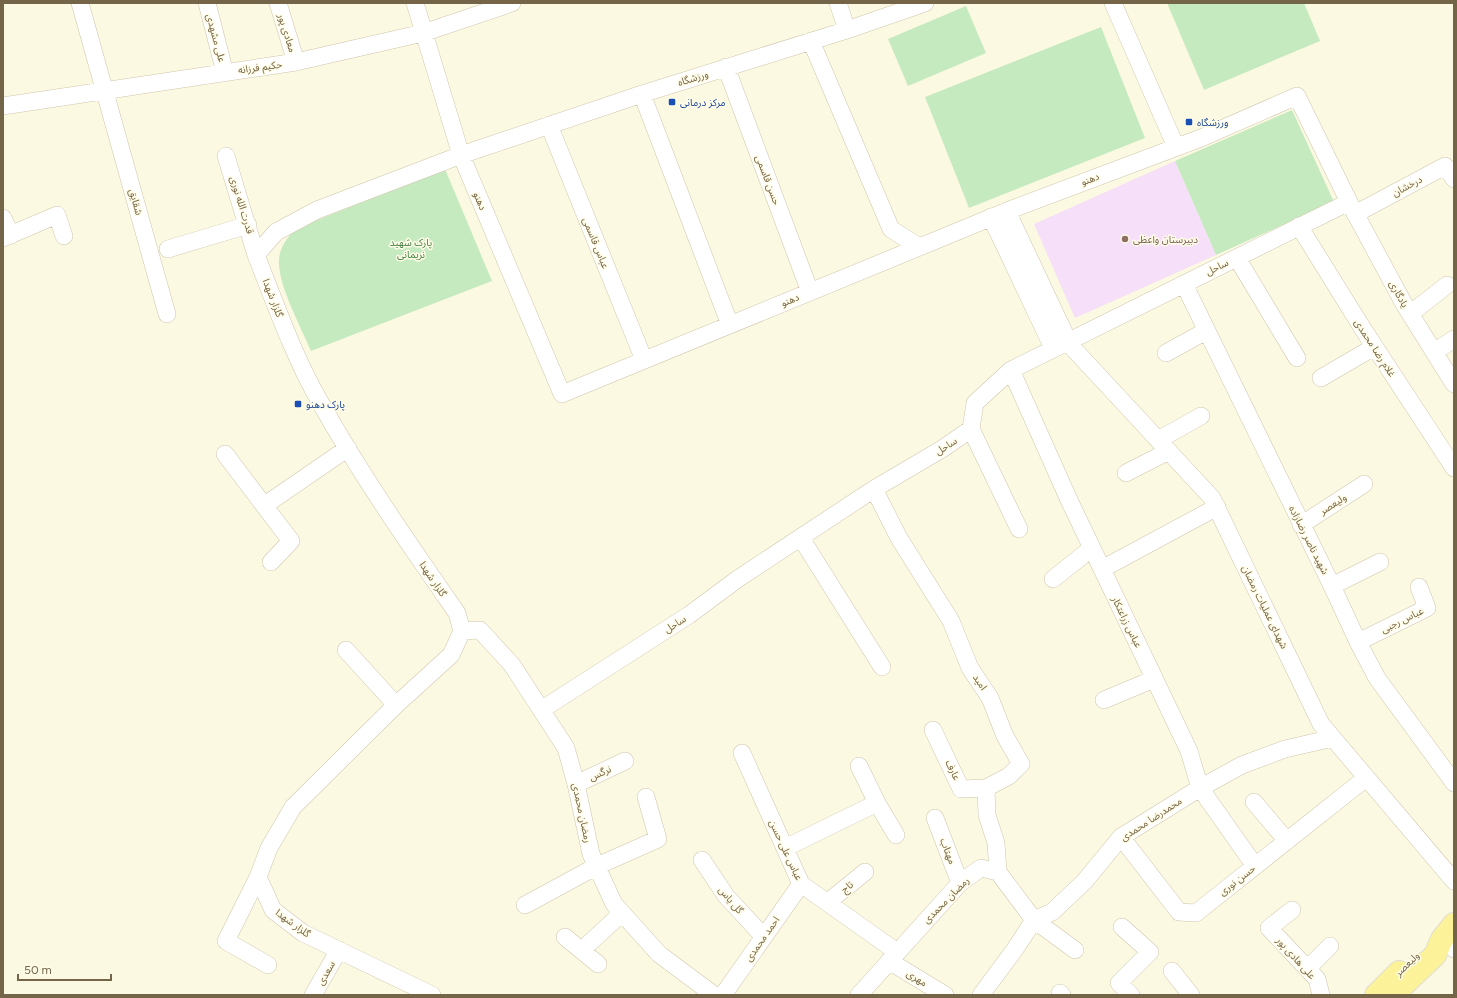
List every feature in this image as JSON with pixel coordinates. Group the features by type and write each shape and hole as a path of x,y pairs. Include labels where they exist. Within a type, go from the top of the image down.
{"main road":[{"name":"ولیعصر","path":"1376,995 1427,944 1450,938"},
{"name":"ولیعصر","path":"1393,995 1435,955 1450,938"}],"street":[{"name":"شقایق","path":"80,3 167,314"},
{"name":"علی مشهدی","path":"206,3 225,72"},
{"name":"معادی پور","path":"278,3 296,62"},
{"name":"دهنو","path":"415,3 461,155 562,394 991,217 1176,147 1297,96 1352,208"},
{"name":"حکیم فرزانه","path":"3,106 296,62 423,33 512,3"},
{"path":"838,3 847,30"},
{"name":"ورزشگاه","path":"461,155 642,94 847,30 925,3"},
{"path":"1113,3 1176,147"},
{"path":"811,41 891,229 919,247"},
{"name":"حسن قاسمی","path":"726,67 810,292"},
{"path":"642,94 730,325"},
{"name":"عباس قاسمی","path":"549,125 644,360"},
{"path":"256,254 276,232 317,210 461,155"},
{"name":"قدرت الله نوری","path":"226,156 256,254"},
{"name":"درخشان","path":"1352,208 1445,166 1454,179"},
{"name":"ساحل","path":"541,710 689,615 739,578 874,489 971,429 974,403 1011,370 1060,344 1237,258 1299,226 1352,208"},
{"name":"یادگاری","path":"1352,208 1410,314 1454,384"},
{"path":"1008,211 1060,344"},
{"path":"3,218 7,237 57,215 64,236"},
{"path":"991,217 1060,344"},
{"path":"168,249 248,225"},
{"name":"غلام رضا محمدی","path":"1299,226 1374,347 1454,468"},
{"name":"گلزار شهدا","path":"256,254 282,321 319,401 348,448 457,613 462,631"},
{"path":"1237,258 1297,358"},
{"name":"شهید ناصر رضازاده","path":"1184,284 1358,642 1377,678 1454,783"},
{"path":"1410,314 1447,285"},
{"path":"1166,353 1206,331"},
{"path":"1434,352 1454,339"},
{"name":"شهدای عملیات رمضان","path":"1060,344 1163,446 1212,498 1321,724 1454,881"},
{"path":"1321,378 1374,347"},
{"name":"عباس زراعتکار","path":"1011,370 1092,548 1188,751 1200,788 1255,866"},
{"path":"1126,473 1201,416"},
{"path":"971,429 1019,529"},
{"path":"265,505 348,448"},
{"path":"225,454 291,541 271,562"},
{"name":"ولیعصر","path":"1301,525 1364,484"},
{"name":"امید","path":"874,489 899,538 951,621 970,668 990,698 1005,736 1021,764 1009,776 986,788"},
{"path":"1102,569 1217,507"},
{"path":"801,538 882,667"},
{"path":"1053,579 1092,548"},
{"path":"1332,586 1380,562"},
{"name":"عباس رجبی","path":"1358,642 1428,608 1419,587"},
{"name":"رمضان محمدی","path":"462,631 480,630 512,665 566,748 576,784 591,854 614,904 659,954 714,995"},
{"path":"268,965 226,941 258,877 269,848 293,807 396,705 452,655 462,631"},
{"path":"346,650 396,705"},
{"path":"1104,700 1154,679"},
{"name":"عارف","path":"933,730 961,789 986,788"},
{"name":"محمدرضا محمدی","path":"1034,920 1052,912 1084,882 1121,837 1200,788 1242,765 1285,749 1333,738"},
{"name":"عباس علی حسن","path":"742,753 801,884 828,902 893,956"},
{"name":"نرگس","path":"576,784 624,761"},
{"path":"859,766 877,803 896,835"},
{"name":"حسن نوری","path":"1121,837 1179,912 1196,913 1366,778"},
{"path":"986,788 987,815 996,843 998,872 1034,920 1075,950"},
{"path":"524,905 597,866 658,839 646,797"},
{"path":"1254,802 1287,841"},
{"path":"785,848 877,803"},
{"name":"مهتاب","path":"935,818 960,883"},
{"name":"گل یاس","path":"702,860 726,896 764,936"},
{"name":"رمضان محمدی","path":"859,995 960,883 981,868 998,872"},
{"name":"تاج","path":"828,902 865,872"},
{"name":"گلزار شهدا","path":"258,877 273,910 303,933 432,995"},
{"name":"احمد محمدی","path":"723,995 801,884"},
{"name":"علی هادی پور","path":"1292,910 1269,928 1317,979 1321,995"},
{"path":"582,950 622,913"},
{"path":"981,995 1015,949 1034,920"},
{"path":"1122,927 1150,952 1120,983 1131,995"},
{"path":"565,937 598,964"},
{"path":"1307,969 1330,946"},
{"name":"سعدی","path":"313,995 339,950"},
{"name":"مهری","path":"893,956 945,995"},
{"path":"1172,970 1191,995"}],"shaded area":[{"name":"دبیرستان واعظی","path":"1175,161 1216,255 1075,318 1034,224"}],"green space":[{"path":"1167,3 1304,3 1320,41 1204,90"},
{"path":"966,6 986,53 908,86 888,39"},
{"path":"1101,27 1145,138 969,208 925,97"},
{"path":"1292,110 1334,202 1216,255 1175,161"},
{"name":"پارک شهید نریمانی","path":"445,169 492,281 311,351 290,305 279,269 279,259 282,247 287,239 295,229"}],"place":[{"name":"مرکز درمانی","path":"672,102"},
{"name":"ورزشگاه","path":"1189,122"},
{"name":"دبیرستان واعظی","path":"1125,239"},
{"name":"پارک دهنو","path":"298,404"}]}
